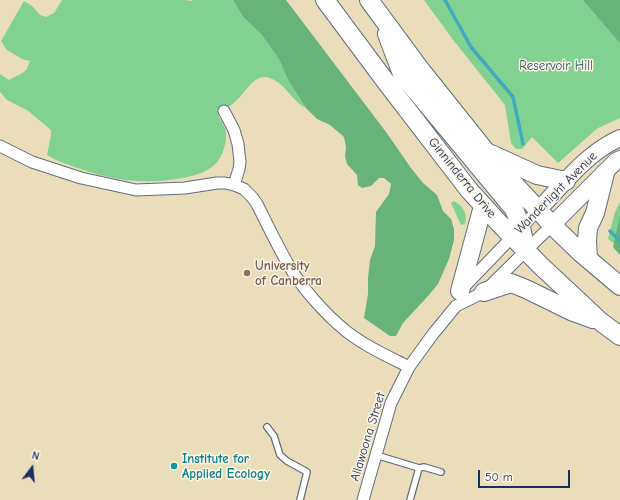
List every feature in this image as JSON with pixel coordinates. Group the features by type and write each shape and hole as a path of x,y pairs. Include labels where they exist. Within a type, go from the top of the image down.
{"main road":[{"name":"Ginninderra Drive","path":"326,0 386,82 483,206 517,232 526,251 601,322 620,336"},
{"path":"369,0 420,69 495,163 552,225 588,259 620,286"},
{"path":"382,19 402,74 514,209 517,232"},
{"path":"486,152 537,175 566,181"},
{"path":"588,259 588,228 595,213 605,173"},
{"path":"458,298 483,206"},
{"path":"484,292 511,283 571,311 601,322"}],"street":[{"path":"224,111 234,130 238,144 240,169 234,185"},
{"name":"Wanderlight Avenue","path":"517,232 588,158 608,143 620,138"},
{"path":"0,146 32,162 82,178 136,190 185,188 217,183 234,185 244,190 257,204 288,264 303,287 322,308 346,331 370,347 409,367"},
{"name":"Wanderlight Avenue","path":"552,225 616,161 620,159"},
{"name":"Allawoona Street","path":"458,298 484,292 552,225"},
{"name":"Allawoona Street","path":"363,500 391,403 409,367 458,298 517,232"}],"lane":[{"path":"267,427 274,436 280,455 287,461 307,472 300,500"},
{"path":"376,455 419,468 424,467 441,472"},
{"path":"410,500 419,468"}],"green space":[{"path":"62,0 233,0 243,17 261,34 279,59 288,80 306,108 302,106 279,83 266,77 261,77 252,83 237,100 218,115 226,132 226,136 223,152 217,162 204,172 183,178 152,181 123,180 95,174 61,162 47,155 51,130 27,110 7,100 0,92 0,74 9,80 22,74 30,61 22,59 7,50 1,41 24,1 32,6 40,15 46,17 54,13"},
{"path":"233,0 286,0 386,132 411,168 423,183 437,195 443,211 451,219 454,229 454,240 449,259 438,284 403,323 396,336 390,336 364,318 368,294 370,260 375,246 376,212 389,194 391,184 384,178 379,178 371,186 362,188 358,185 357,175 347,164 344,137 330,125 317,119 306,108 288,80 279,59 261,34 243,17"},
{"name":"Reservoir Hill","path":"424,0 620,0 620,118 598,128 558,163 532,137 522,149 516,149 511,143 505,105 454,41"},
{"path":"583,0 620,0 620,43"},
{"path":"454,201 460,205 464,211 466,217 465,224 461,225 451,203"},
{"path":"620,202 620,248 608,239 615,212"},
{"path":"620,216 620,255 613,247"}],"waterway":[{"path":"445,0 471,47 513,97 523,144"},
{"path":"610,231 620,241"}],"place":[{"name":"University of Canberra","path":"247,273"},
{"name":"Institute for Applied Ecology","path":"174,466"}]}
